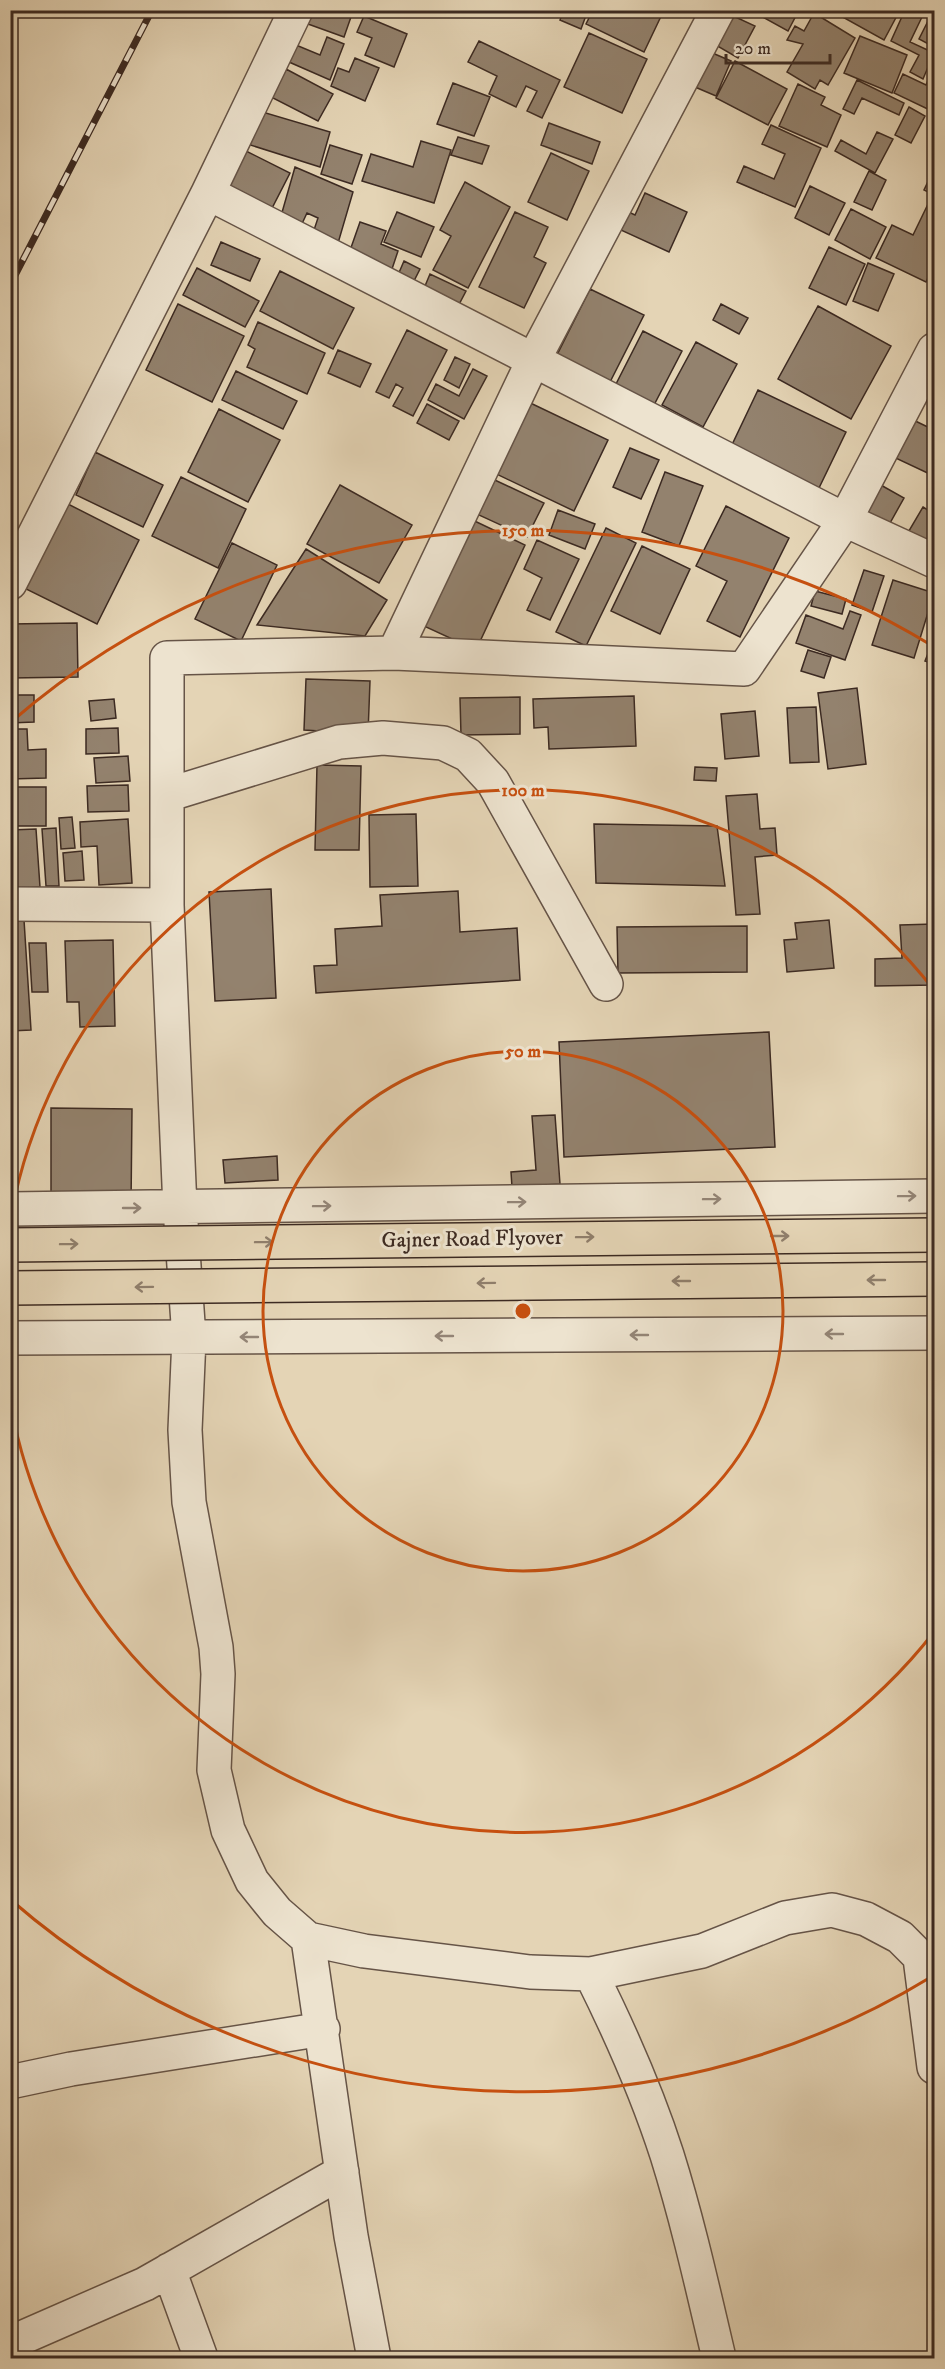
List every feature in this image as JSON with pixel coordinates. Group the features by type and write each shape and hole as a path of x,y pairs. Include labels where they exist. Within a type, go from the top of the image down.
{"main road":[{"name":"Gajner Road Flyover","path":"10,1245 934,1235"},
{"name":"Gajner Road Flyover","path":"10,1288 934,1280"}],"street":[{"path":"10,583 208,193 296,10"},
{"path":"394,653 534,359 718,10"},
{"path":"208,193 846,520 934,561"},
{"path":"934,350 846,520 744,669 394,653 167,658 167,905 180,1208 189,1338 185,1430 189,1502 216,1647 218,1674 214,1770 228,1830 252,1881 277,1912 308,1939 364,1951 530,1972 591,1974 702,1951 785,1918 832,1910 866,1919 900,1937 927,1965 934,2067"},
{"path":"167,795 339,742 383,738 443,743 468,755 494,782 606,984"},
{"path":"10,904 167,905"},
{"path":"10,1209 934,1196"},
{"path":"10,1338 934,1333"},
{"path":"308,1939 323,2029 342,2172 374,2358"},
{"path":"591,1974 617,2026 667,2154 693,2246 719,2358"},
{"path":"10,2082 71,2069 323,2029"},
{"path":"10,2343 145,2284 342,2172"},
{"path":"169,2270 201,2358"}],"building":[{"path":"313,10 334,10 351,17 344,37 308,24"},
{"path":"564,10 588,10 581,29 560,20"},
{"path":"593,10 664,10 644,52 586,24"},
{"path":"750,10 799,10 788,31"},
{"path":"830,10 900,10 884,40"},
{"path":"905,10 922,17 910,42 934,53 923,79 910,72 919,55 891,41"},
{"path":"814,13 855,38 828,85 820,80 815,89 787,72 803,44 787,40 795,26 804,31"},
{"path":"729,14 755,26 738,58 714,44"},
{"path":"364,16 407,34 394,67 365,55 372,38 357,32"},
{"path":"929,19 934,22 934,47 919,39"},
{"path":"589,33 647,59 622,113 564,87"},
{"path":"860,36 907,55 892,93 844,73"},
{"path":"327,37 344,44 330,80 289,62 296,45 320,55"},
{"path":"479,41 560,80 542,118 527,111 537,91 526,86 516,107 489,94 497,76 468,62"},
{"path":"703,49 731,61 716,96 688,84"},
{"path":"355,58 379,68 365,101 331,86 338,68 349,72"},
{"path":"735,61 787,89 768,125 716,98"},
{"path":"934,66 934,112 894,93 903,74 926,85"},
{"path":"286,69 333,94 318,121 271,97"},
{"path":"857,80 904,103 899,115 862,98 854,114 843,109"},
{"path":"453,83 490,97 474,136 437,124"},
{"path":"798,84 825,97 821,105 841,115 827,147 779,126"},
{"path":"909,107 925,116 911,143 895,135"},
{"path":"252,109 330,132 320,167 241,142"},
{"path":"549,123 600,142 592,164 541,145"},
{"path":"771,125 821,148 795,207 737,182 744,166 774,179 785,154 762,144"},
{"path":"877,132 893,139 875,173 835,151 841,140 866,154"},
{"path":"458,137 489,146 482,164 451,155"},
{"path":"421,141 451,150 434,203 362,181 371,154 413,167"},
{"path":"330,145 362,155 352,184 321,174"},
{"path":"242,149 290,173 269,214 221,190"},
{"path":"551,153 589,171 567,220 528,202"},
{"path":"295,167 353,192 336,250 311,239 318,218 307,213 300,228 279,223"},
{"path":"934,169 934,195 924,190"},
{"path":"869,171 886,180 872,210 854,202"},
{"path":"465,182 510,207 468,288 433,270 451,236 440,230"},
{"path":"810,186 845,203 829,235 795,218"},
{"path":"645,193 687,212 669,252 612,226 620,208 635,215"},
{"path":"929,202 934,205 934,265 926,282 876,258 892,225 913,235"},
{"path":"851,209 886,227 870,259 835,240"},
{"path":"397,212 434,227 421,257 384,242"},
{"path":"515,212 548,227 534,257 546,263 524,308 479,287"},
{"path":"360,222 386,231 381,244 398,251 388,281 347,259"},
{"path":"221,242 260,259 250,281 211,265"},
{"path":"829,247 865,264 846,305 809,288"},
{"path":"404,261 420,269 414,281 425,286 430,274 466,291 455,312 395,282"},
{"path":"868,263 894,274 878,311 853,301"},
{"path":"197,268 259,301 245,327 183,295"},
{"path":"280,271 354,308 333,349 260,311"},
{"path":"590,289 644,315 610,382 557,355"},
{"path":"178,304 244,336 212,402 146,370"},
{"path":"721,304 748,318 739,334 713,320"},
{"path":"818,306 891,346 851,419 778,379"},
{"path":"258,322 325,353 307,394 247,367 255,349 248,345"},
{"path":"407,330 447,350 413,416 393,406 403,388 396,384 389,398 376,392"},
{"path":"643,331 682,351 654,405 615,386"},
{"path":"696,342 737,364 703,427 662,405"},
{"path":"338,350 371,364 360,387 328,373"},
{"path":"455,357 470,364 459,388 444,380"},
{"path":"473,369 487,376 464,419 428,400 436,384 459,396"},
{"path":"236,371 297,401 283,429 222,400"},
{"path":"758,390 846,432 818,490 730,449"},
{"path":"522,399 608,440 574,511 488,470"},
{"path":"427,404 459,421 449,440 417,423"},
{"path":"219,409 280,440 248,502 188,472"},
{"path":"905,416 934,430 934,476 887,454"},
{"path":"630,448 659,460 641,499 613,487"},
{"path":"95,452 163,485 143,527 76,495"},
{"path":"665,472 703,486 679,546 642,532"},
{"path":"484,475 544,503 527,537 468,510"},
{"path":"181,477 246,509 218,568 152,536"},
{"path":"879,484 904,498 885,532 860,518"},
{"path":"340,485 412,525 379,583 307,544"},
{"path":"62,501 139,540 97,624 20,586"},
{"path":"726,506 789,538 740,637 707,621 727,581 696,566"},
{"path":"923,507 934,514 934,539 926,554 903,541"},
{"path":"558,510 595,524 585,549 549,535"},
{"path":"462,515 525,545 476,650 413,621"},
{"path":"606,528 636,543 586,646 556,632"},
{"path":"537,540 579,559 550,620 527,610 542,578 524,569"},
{"path":"232,543 277,565 241,641 195,619"},
{"path":"642,546 690,569 660,634 611,611"},
{"path":"306,549 387,600 365,636 257,625"},
{"path":"864,570 884,576 872,612 852,605"},
{"path":"893,580 934,593 914,658 872,645"},
{"path":"815,591 846,599 842,614 811,606"},
{"path":"850,611 861,615 845,660 796,643 806,615 843,629"},
{"path":"77,623 78,677 10,678 10,624"},
{"path":"931,646 934,647 934,664 925,661"},
{"path":"808,650 831,657 824,678 801,671"},
{"path":"306,679 370,681 368,734 304,730"},
{"path":"857,688 866,764 828,769 818,693"},
{"path":"10,695 34,695 34,722 10,723"},
{"path":"634,696 636,746 549,749 548,727 534,728 533,699"},
{"path":"520,697 520,734 461,735 460,698"},
{"path":"114,699 116,718 91,721 89,701"},
{"path":"816,707 819,762 790,763 787,708"},
{"path":"755,711 759,756 725,759 721,714"},
{"path":"118,728 119,753 86,754 86,729"},
{"path":"10,729 27,729 28,750 46,749 46,778 10,779"},
{"path":"128,756 130,781 96,783 94,758"},
{"path":"317,765 361,766 359,850 315,850"},
{"path":"695,767 717,768 716,781 694,780"},
{"path":"128,785 129,811 88,812 87,786"},
{"path":"10,787 46,787 46,826 10,826"},
{"path":"757,794 760,829 775,828 777,855 755,857 760,914 736,915 726,796"},
{"path":"416,814 418,886 370,887 369,815"},
{"path":"72,817 75,848 61,849 59,818"},
{"path":"128,819 132,883 99,885 97,846 81,847 80,822"},
{"path":"594,824 717,826 725,886 596,883"},
{"path":"56,828 59,886 46,886 42,829"},
{"path":"36,829 40,887 10,889 10,830"},
{"path":"82,851 84,880 65,881 63,853"},
{"path":"271,889 276,998 215,1001 209,892"},
{"path":"458,891 460,932 517,928 520,980 316,993 314,966 337,965 335,929 382,926 380,895"},
{"path":"24,920 31,1030 10,1031 10,962 16,962 15,954 10,954 10,921"},
{"path":"829,920 834,968 787,972 784,940 797,939 795,923"},
{"path":"934,924 934,985 875,986 875,959 902,958 900,925"},
{"path":"747,926 747,972 618,973 617,927"},
{"path":"113,940 115,1026 80,1027 79,1002 67,1002 65,941"},
{"path":"29,943 46,943 48,992 32,992"},
{"path":"769,1032 775,1147 564,1157 559,1042"},
{"path":"51,1108 132,1109 131,1206 51,1205"},
{"path":"555,1115 560,1184 512,1187 511,1172 536,1170 532,1116"},
{"path":"277,1156 278,1180 225,1183 223,1160"}],"railway":[{"path":"10,285 152,10"}]}
